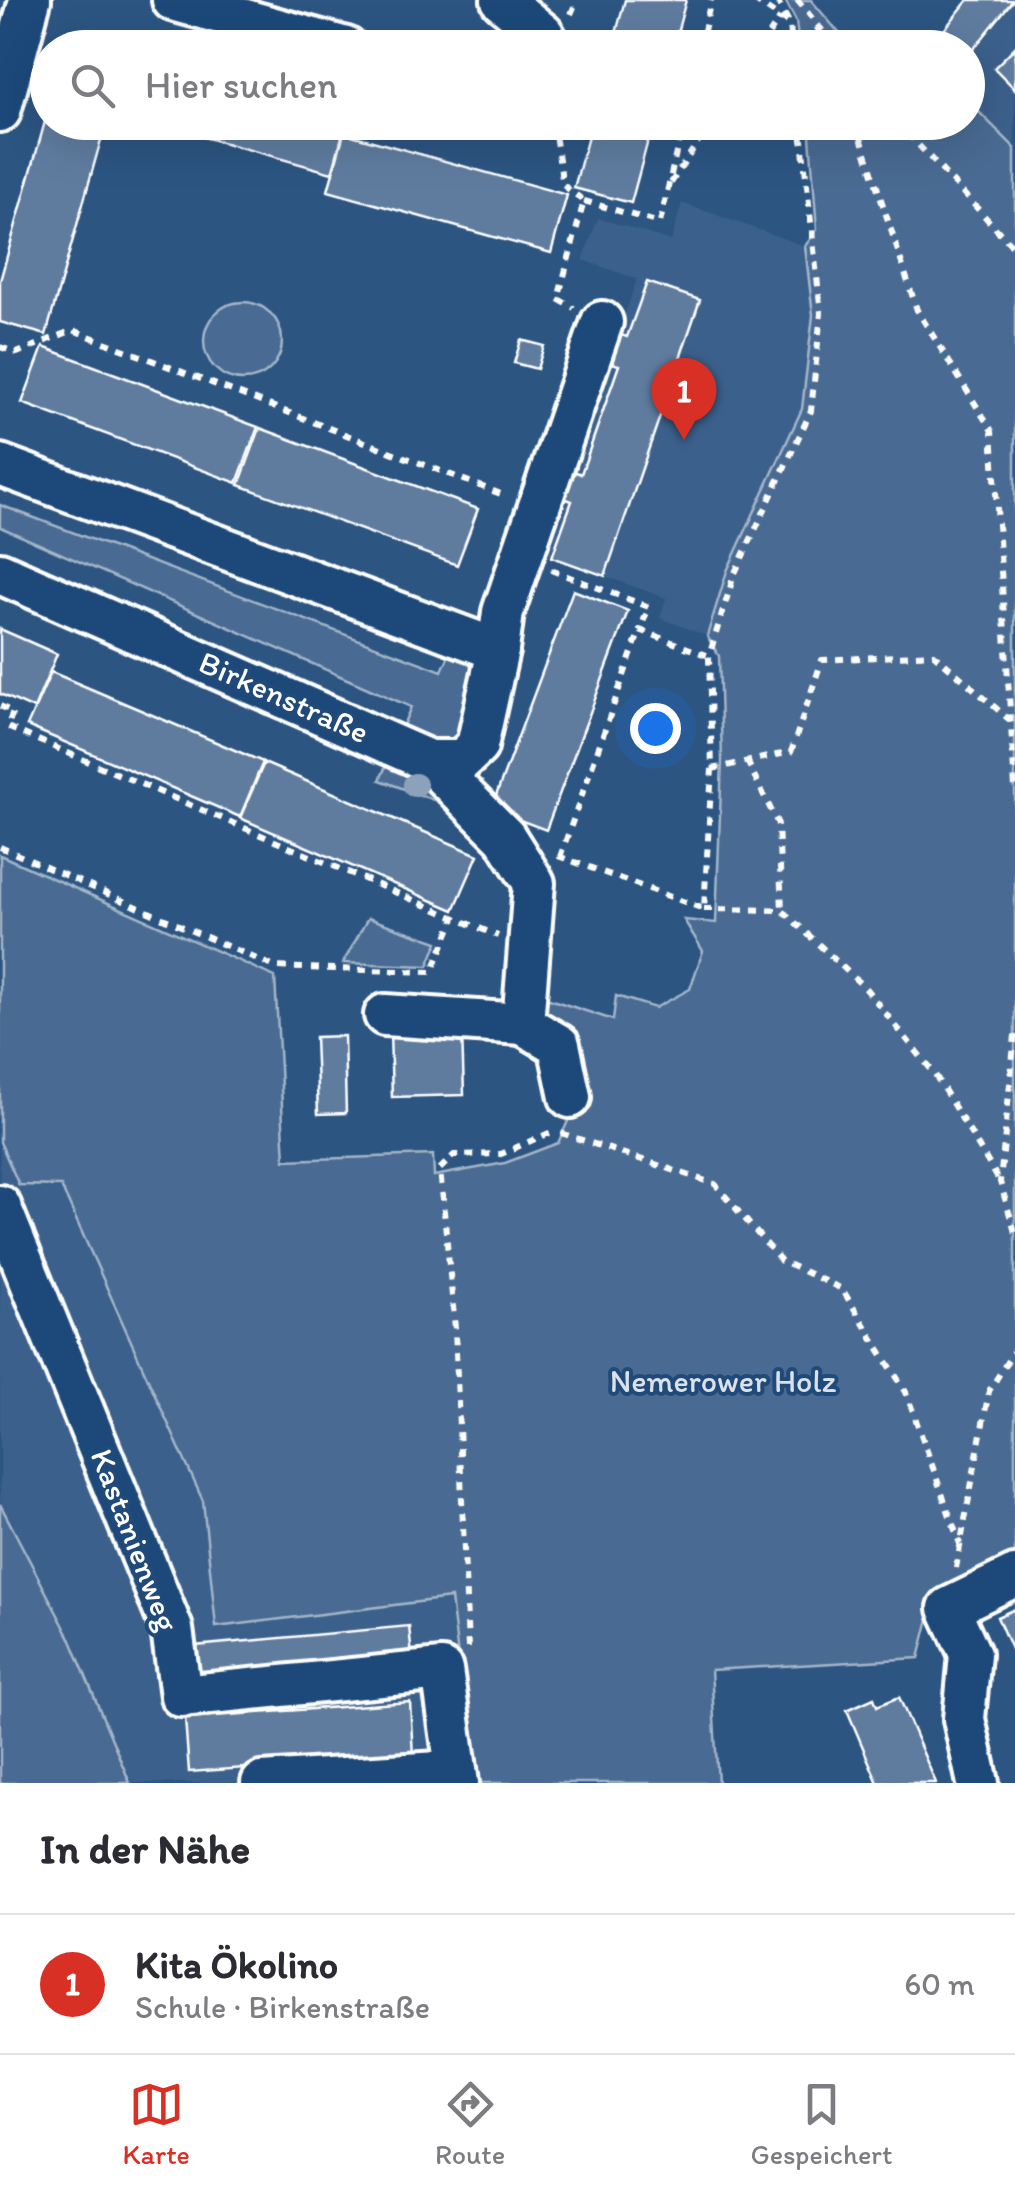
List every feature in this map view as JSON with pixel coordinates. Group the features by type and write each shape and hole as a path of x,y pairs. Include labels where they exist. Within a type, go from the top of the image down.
{"street":[{"path":"0,111 30,0"},
{"path":"172,0 281,30"},
{"path":"502,0 538,30"},
{"path":"430,761 461,762 477,746 503,612 602,322"},
{"path":"0,465 498,650"},
{"name":"Birkenstraße","path":"0,574 430,761"},
{"path":"430,761 505,837 534,882 522,1024"},
{"path":"384,1016 522,1024 559,1044 563,1114"},
{"name":"Kastanienweg","path":"0,1206 172,1629 181,1696 442,1670 457,1777"},
{"path":"978,1783 964,1719 970,1654 949,1608 1015,1576"},
{"path":"262,1783 457,1777"}],"path":[{"path":"704,30 711,0"},
{"path":"754,0 790,24"},
{"path":"778,0 790,30"},
{"path":"797,0 823,30"},
{"path":"813,17 818,30"},
{"path":"772,30 780,18"},
{"path":"556,140 563,185 584,201 660,224 678,140"},
{"path":"668,188 699,140"},
{"path":"704,909 712,769 709,656 734,575 811,411 821,312 802,140"},
{"path":"862,140 917,310 992,431 1015,788"},
{"path":"914,140 1015,249"},
{"path":"564,280 584,201"},
{"path":"0,347 17,352 73,330 540,508"},
{"path":"523,558 648,607 560,857"},
{"path":"640,630 709,656"},
{"path":"712,769 791,752 822,660 934,654 1013,722"},
{"path":"0,706 12,712 7,727 527,948"},
{"path":"748,761 778,824 782,910"},
{"path":"505,837 704,909 782,910 866,988 934,1073 1000,1182 1015,1232"},
{"path":"0,847 275,967 432,972 455,918"},
{"path":"1000,1182 1015,1035"},
{"path":"470,1664 455,1328 440,1169 454,1155 500,1154 563,1114 715,1184 781,1261 842,1288 906,1392 960,1544"},
{"path":"949,1608 988,1391 1015,1349"}],"shaded area":[{"path":"968,0 1015,0 1015,148 985,118 985,30 944,30"},
{"path":"682,203 805,246 813,315 802,409 727,571 707,636 660,618 666,598 542,554 637,279 583,260 598,218 671,241"},
{"path":"0,1142 19,1185 61,1186 203,1501 216,1626 451,1598 473,1783 130,1783 70,1639 0,1504"}],"green space":[{"path":"785,0 811,0 837,30 797,30"},
{"name":"Nemerower Holz","path":"985,118 1015,148 1015,1559 934,1599 919,1658 711,1670 718,1783 473,1783 451,1598 216,1627 203,1501 61,1186 19,1185 0,1142 0,855 275,977 285,1160 433,1155 434,1176 505,1163 558,1143 579,1097 533,1018 537,995 613,1020 616,996 655,1008 690,989 703,951 684,920 716,923 722,760 719,656 707,636 727,571 802,409 813,315 805,246 817,230 810,140 985,140"},
{"path":"235,302 251,302 276,319 282,341 276,363 265,374 251,380 235,380 210,363 204,349 204,333 221,308"},
{"path":"0,505 442,671 453,646 481,667 466,736 452,749 399,734 411,707 0,527"},
{"path":"389,758 421,773 447,805 380,780"},
{"path":"368,918 438,942 428,966 343,963"},
{"path":"0,1504 70,1638 130,1783 0,1783"}],"building":[{"path":"625,0 686,0 678,30 617,30"},
{"path":"968,0 1013,0 985,35 985,30 944,30"},
{"path":"1015,47 1015,89 994,68"},
{"path":"40,140 101,140 46,335 0,322 0,281"},
{"path":"214,140 341,140 332,173"},
{"path":"342,140 369,140 567,195 551,253 328,191"},
{"path":"587,140 648,140 631,203 574,188"},
{"path":"647,282 700,300 605,576 552,557 572,501 561,497 571,470 581,474 619,365 608,362 618,334 627,337"},
{"path":"521,340 544,346 537,369 514,363"},
{"path":"43,347 258,427 237,483 22,403"},
{"path":"260,428 478,509 457,565 239,485"},
{"path":"573,590 628,611 546,830 491,809"},
{"path":"0,629 57,654 34,709 0,694"},
{"path":"51,672 263,762 240,817 27,726"},
{"path":"264,763 478,855 454,910 240,818"},
{"path":"462,1030 464,1095 392,1097 390,1032"},
{"path":"344,1036 346,1113 318,1114 315,1037"},
{"path":"1015,1609 1015,1658 997,1617"},
{"path":"409,1626 412,1657 198,1677 195,1646"},
{"path":"899,1697 936,1783 878,1783 847,1710 874,1698 877,1706"},
{"path":"410,1702 413,1756 189,1772 185,1718"}],"place":[{"name":"Kita Ökolino","path":"684,440"}]}
